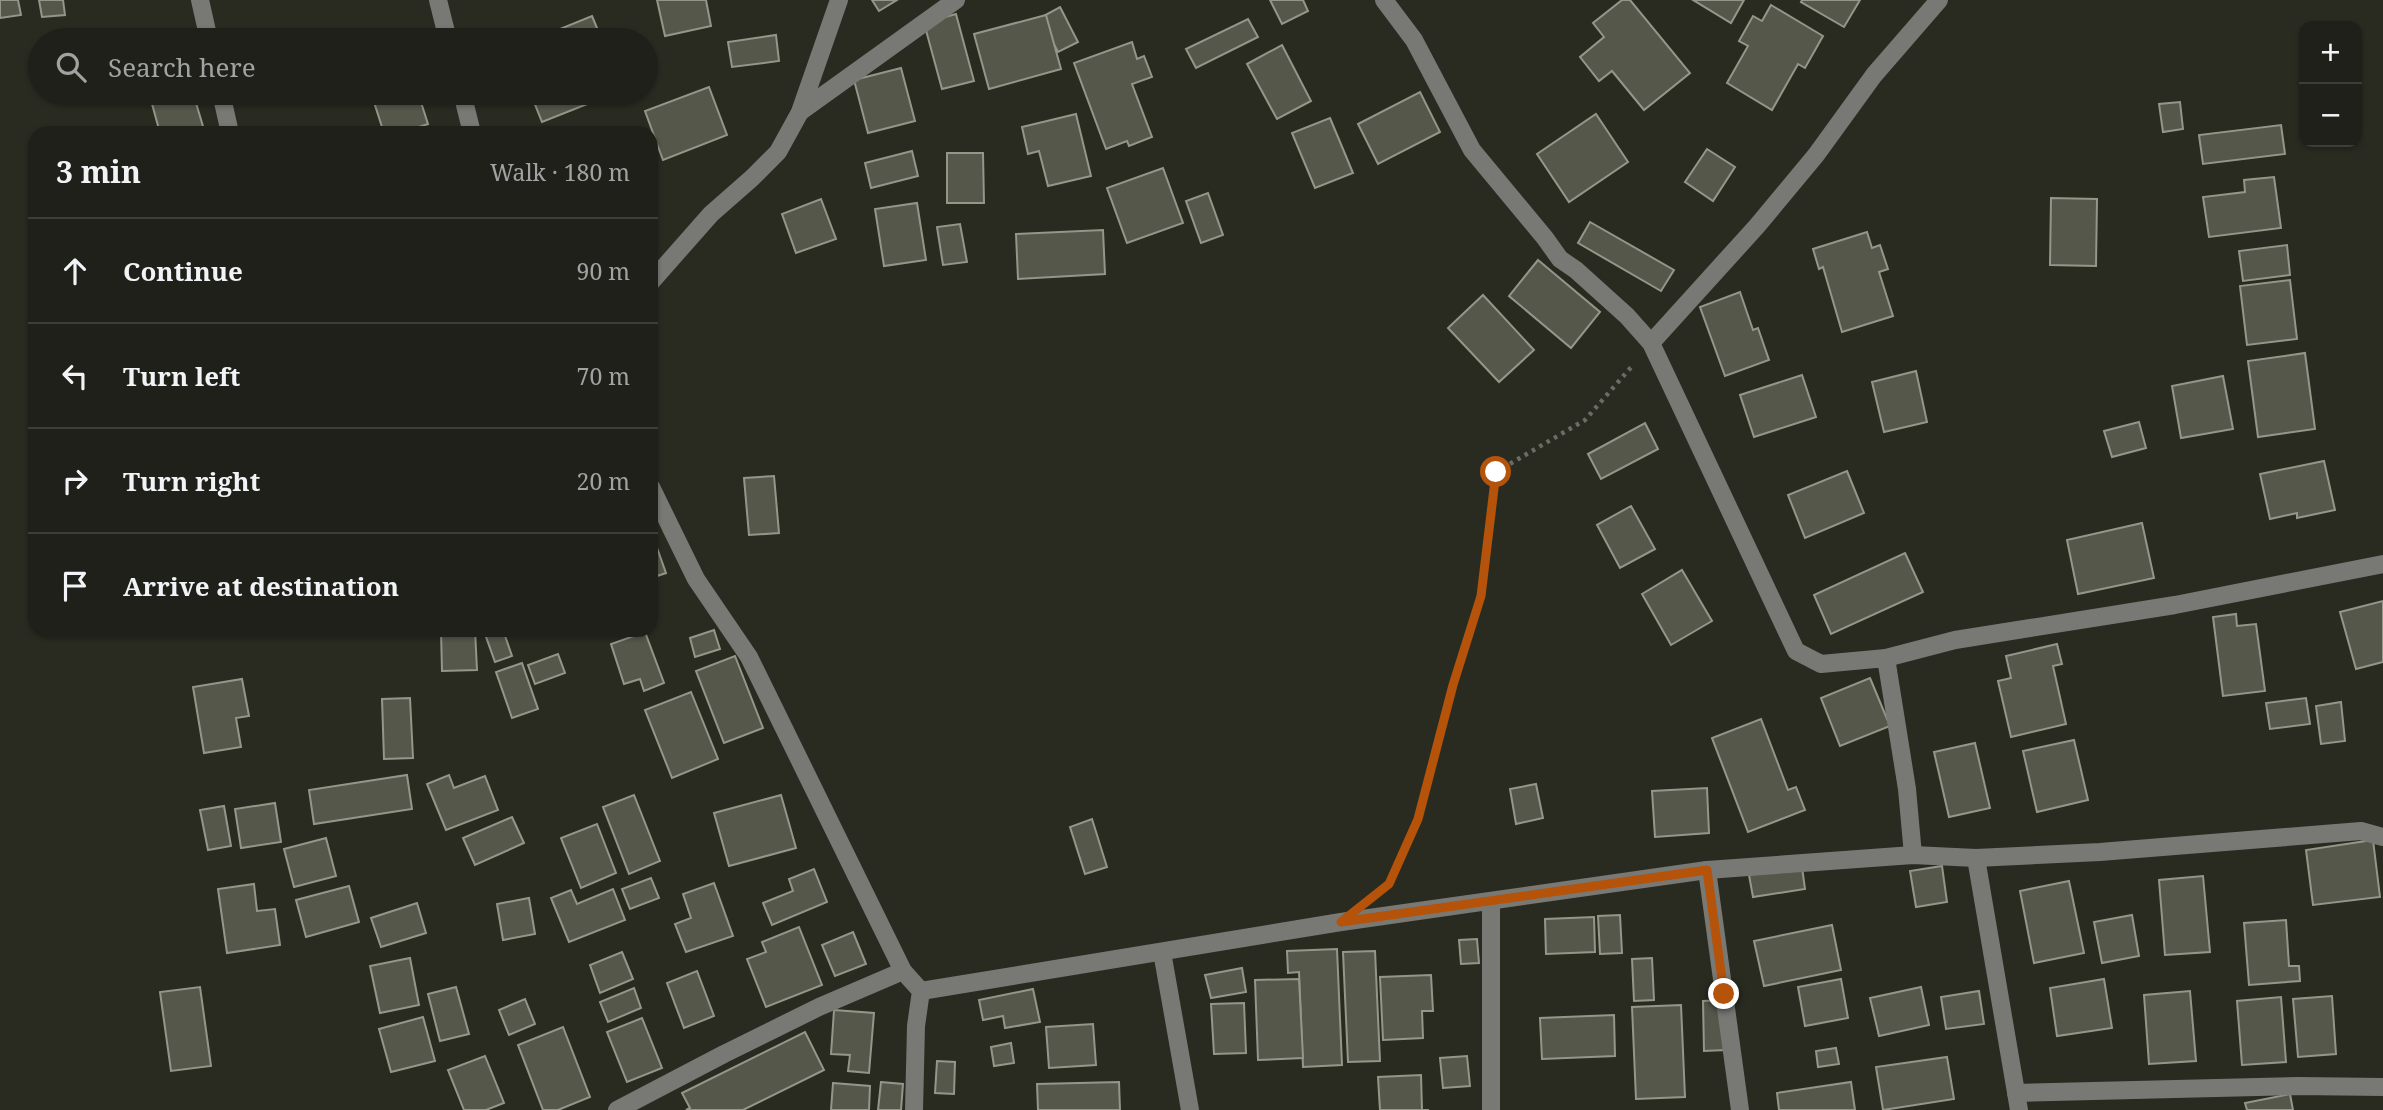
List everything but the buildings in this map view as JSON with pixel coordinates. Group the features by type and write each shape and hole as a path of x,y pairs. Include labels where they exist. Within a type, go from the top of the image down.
{"street":[{"path":"200,0 206,28"},
{"path":"438,0 445,28"},
{"path":"658,274 710,214 778,152 800,112 839,0"},
{"path":"800,112 956,0"},
{"path":"1384,0 1414,40 1472,150 1545,237 1560,259 1607,298 1651,343 1796,651 1821,664 1886,658 1955,640 2175,605 2383,564"},
{"path":"1651,343 1757,226 1816,155 1874,75 1939,0"},
{"path":"224,105 228,126"},
{"path":"465,105 470,126"},
{"path":"658,501 696,579 749,657 903,971 921,990"},
{"path":"1886,658 1907,789 1913,855"},
{"path":"921,990 1707,870 1913,855 1976,858 2100,852 2361,831 2383,836"},
{"path":"1976,858 2018,1102 2298,1086 2383,1087"},
{"path":"1707,870 1740,1110"},
{"path":"1491,901 1491,1110"},
{"path":"1162,952 1190,1110"},
{"path":"617,1110 795,1019 903,971"},
{"path":"914,1110 916,1026 921,990"}],"path":[{"path":"1380,892 1389,884 1418,819 1453,685 1481,596 1496,472 1585,420 1651,343"}],"route":[{"path":"1496,472 1481,596 1453,685 1418,819 1389,884 1341,922 1707,870 1724,994"}]}
